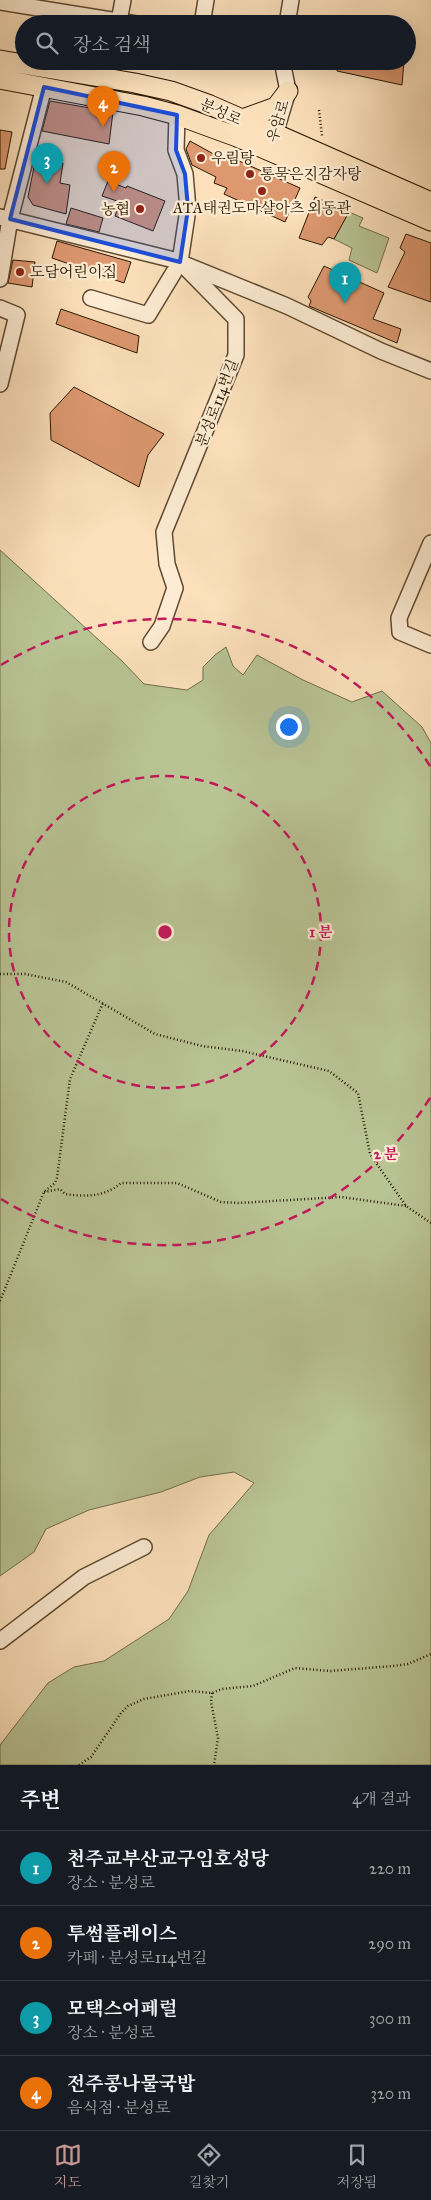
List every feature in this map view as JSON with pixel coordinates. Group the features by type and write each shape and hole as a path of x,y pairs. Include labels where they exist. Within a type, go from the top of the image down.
{"main road":[{"name":"분성로","path":"0,60 15,63"},
{"name":"분성로","path":"59,70 136,83 210,105 240,120 272,143 431,221"},
{"name":"분성로","path":"0,79 44,86 177,115 272,143 431,202"},
{"path":"240,120 276,107 288,91"}],"street":[{"path":"120,15 123,0"},
{"path":"204,15 206,0"},
{"path":"288,15 291,0"},
{"path":"0,2 41,4 91,15"},
{"name":"우암로","path":"272,143 288,91 284,70"},
{"path":"0,279 5,218 44,86"},
{"path":"91,298 148,315 177,267 188,209 185,174 176,150 177,115"},
{"path":"5,218 177,267 287,306 381,351 431,371"},
{"path":"101,250 177,267"},
{"name":"분성로114번길","path":"151,642 162,626 175,588 167,564 164,532 236,355 236,319 177,267"},
{"path":"0,308 16,315 0,384"},
{"path":"431,543 399,618 400,632 431,645"},
{"path":"0,1641 84,1577 144,1547"}],"path":[{"path":"0,974 25,974 66,982 155,1034 202,1046 242,1051 329,1071 358,1093 370,1154 406,1206 431,1223"},
{"path":"0,1301 44,1192 55,1183 57,1178 70,1079 103,1003"},
{"path":"44,1192 60,1189 65,1194 90,1197 115,1188 121,1183 177,1183 221,1202 341,1197 406,1206"},
{"path":"79,1765 91,1757 121,1713 136,1701 172,1693 212,1693 222,1689 253,1686 295,1668 330,1671 393,1666 408,1664 431,1654"},
{"path":"212,1693 211,1702 218,1738 214,1765"}],"highlighted area":[{"path":"44,87 177,115 176,150 185,174 188,209 180,262 10,219"}],"green space":[{"path":"349,212 363,218 359,226 389,238 377,273 349,260 352,248 334,239"},
{"path":"0,550 122,661 144,684 187,690 203,680 203,667 226,647 233,666 243,675 257,655 303,680 352,702 382,691 422,727 431,743 431,1765 0,1765 0,1745 48,1683 74,1667 104,1661 169,1619 188,1591 209,1535 254,1483 234,1472 200,1477 161,1492 89,1510 46,1529 34,1552 0,1576"}],"building":[{"path":"403,70 402,85 337,71"},
{"path":"50,101 113,112 109,144 42,131"},
{"path":"0,130 12,132 5,169 0,169"},
{"name":"ATA태권도마샬아츠 외동관","path":"190,141 219,157 238,164 239,161 300,188 285,222 224,194 227,188 214,183 216,177 192,165 186,149"},
{"path":"36,157 63,163 60,183 70,185 66,214 33,205 28,197"},
{"name":"농협","path":"108,181 126,188 127,186 165,201 153,231 115,216 120,202 102,196"},
{"path":"315,197 349,212 334,239 328,237 322,245 299,238"},
{"path":"71,208 103,218 99,232 66,224"},
{"path":"406,234 431,243 431,302 388,287 405,252 400,248"},
{"path":"57,241 131,262 124,283 52,258"},
{"name":"도담어린이집","path":"13,260 35,262 32,287 8,283"},
{"path":"324,266 384,293 373,319 401,329 397,343 309,306 311,301 308,297"},
{"path":"61,309 139,336 137,353 56,324"},
{"path":"74,387 164,434 148,455 139,487 51,440 50,413"}],"place":[{"name":"전주콩나물국밥","path":"103,127"},
{"name":"우림탕","path":"201,158"},
{"name":"통묵은지감자탕","path":"250,174"},
{"name":"모택스어페럴","path":"47,184"},
{"name":"ATA태권도마샬아츠 외동관","path":"262,191"},
{"name":"투썸플레이스","path":"114,192"},
{"name":"농협","path":"140,209"},
{"name":"도담어린이집","path":"20,272"},
{"name":"천주교부산교구임호성당","path":"345,303"}]}
